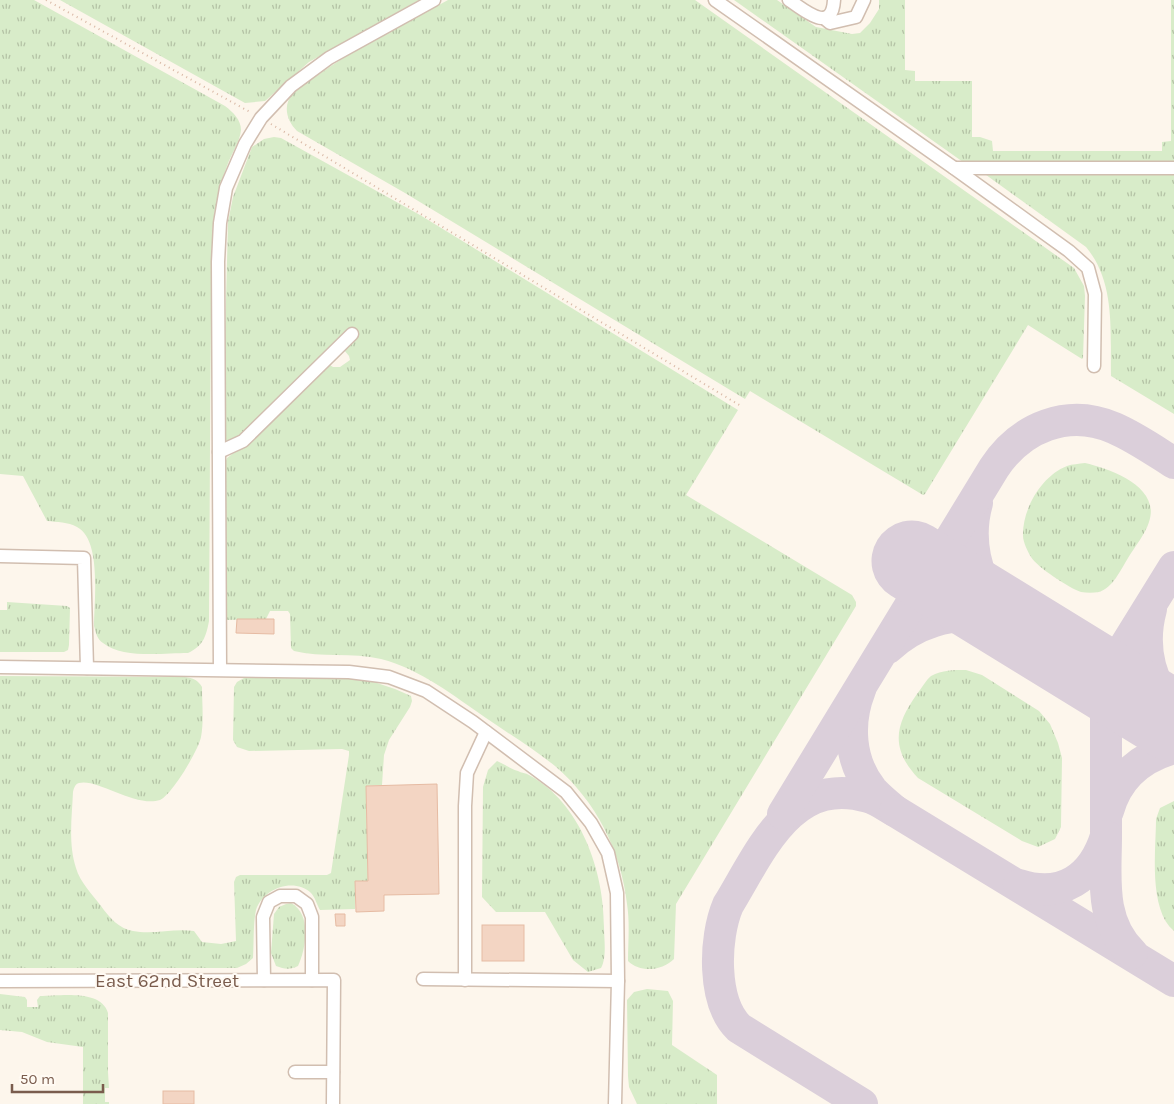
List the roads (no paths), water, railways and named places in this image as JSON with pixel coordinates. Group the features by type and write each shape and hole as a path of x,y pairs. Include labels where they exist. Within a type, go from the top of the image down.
{"street":[{"path":"220,669 218,262 220,222 226,188 245,144 261,118 290,86 329,58 434,0"},
{"path":"715,0 954,168 1069,251 1088,268 1094,294 1094,366"},
{"path":"789,0 816,18 824,18 830,14 833,9 834,0"},
{"path":"824,18 830,23 856,17 864,0"},
{"path":"954,168 1174,168"},
{"path":"219,452 243,441 352,334"},
{"path":"0,556 84,558 87,668"},
{"path":"0,667 349,672 389,677 426,691 486,732 566,792 590,823 608,853 616,893 618,981 615,1104"},
{"path":"465,980 465,806 468,773 486,732"},
{"path":"264,980 263,917 269,902 280,896 296,896 307,904 312,917 312,980"},
{"path":"423,979 618,981"},
{"name":"East 62nd Street","path":"0,981 334,980 333,1072"},
{"path":"294,1072 333,1072 333,1104"},
{"path":"615,1074 625,1104"}]}
